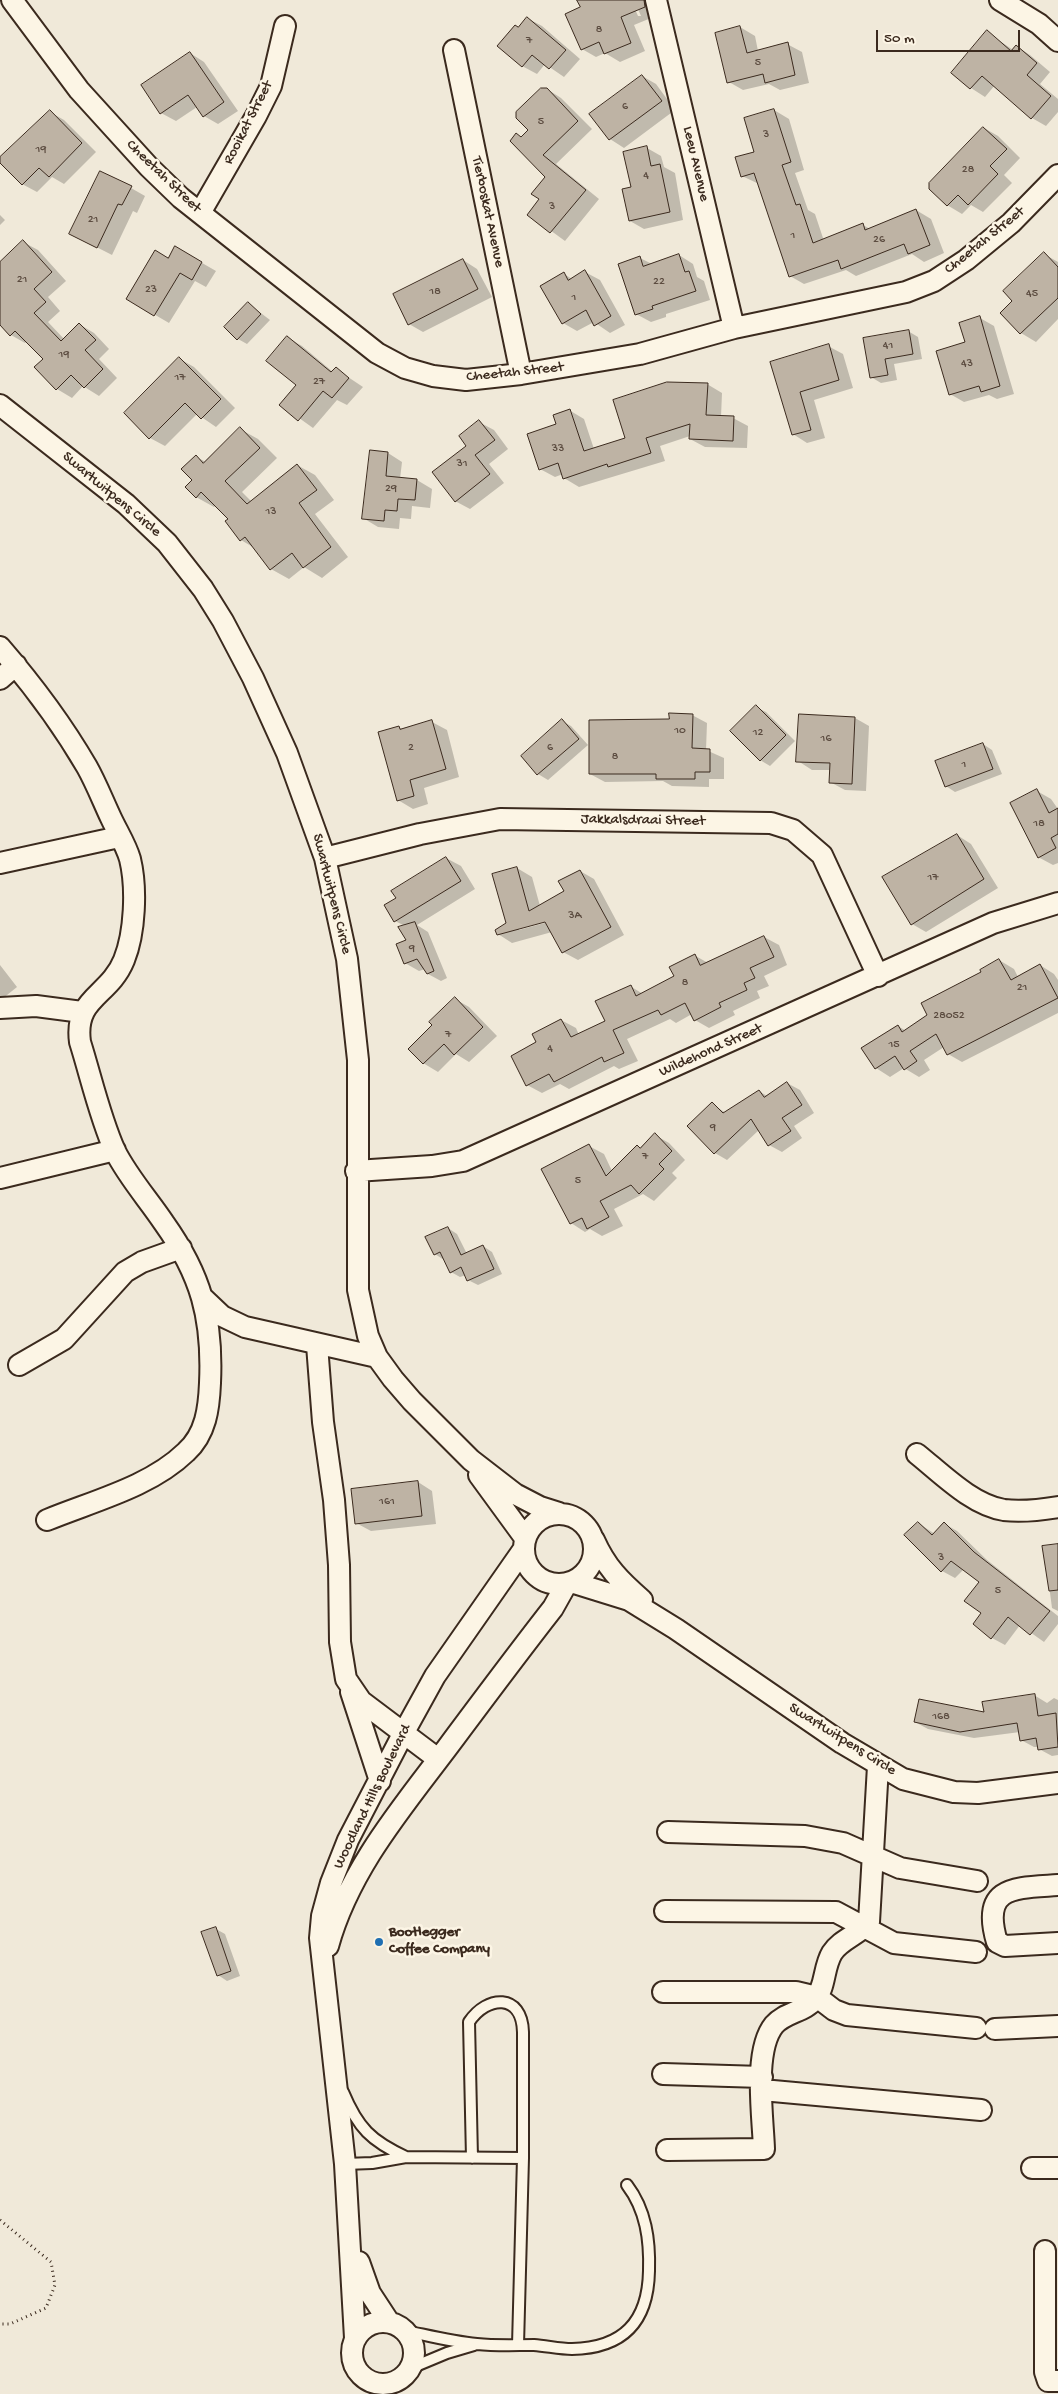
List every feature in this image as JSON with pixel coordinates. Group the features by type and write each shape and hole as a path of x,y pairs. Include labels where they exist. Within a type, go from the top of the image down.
{"street":[{"name":"Cheetah Street","path":"12,0 78,90 148,167 200,213 354,336 378,353 405,368 433,376 466,380 521,374 640,354 734,328 906,292 934,281 966,260 1011,223 1058,175"},
{"name":"Leeu Avenue","path":"656,0 734,328"},
{"path":"1000,0 1039,24 1058,41"},
{"name":"Rooikat Street","path":"200,213 256,116 271,86 285,26"},
{"name":"Tierboskat Avenue","path":"454,50 521,374"},
{"name":"Swartwitpens Circle","path":"0,405 126,504 167,542 187,567 223,621 268,709 302,790 325,858 347,959 355,1027 358,1098 356,1171 358,1290 364,1322 377,1357 412,1402 471,1460 522,1498 558,1513"},
{"path":"0,647 16,665 62,728 88,768 130,859 133,886 132,937 123,962 111,983 82,1012 78,1026 80,1042 115,1150 129,1176 181,1248 195,1272 203,1298 210,1333 209,1408 201,1434 187,1452 166,1468 138,1484 47,1520"},
{"path":"0,679 16,665"},
{"name":"Jakkalsdraai Street","path":"325,858 420,834 500,819 771,823 793,830 822,855 878,976"},
{"path":"0,864 119,836"},
{"name":"Wildehond Street","path":"356,1171 432,1166 463,1161 993,923 1058,903"},
{"path":"0,1008 36,1006 82,1012"},
{"path":"0,1178 115,1150"},
{"path":"19,1365 64,1339 125,1272 142,1262 181,1248"},
{"path":"203,1298 222,1316 245,1327 317,1345 377,1357"},
{"path":"317,1345 323,1422 335,1509 339,1565 340,1642 346,1679 380,1780"},
{"path":"917,1454 982,1502 1003,1510 1032,1511 1058,1507"},
{"name":"Swartwitpens Circle","path":"471,1460 476,1471 502,1504 524,1544"},
{"path":"558,1513 570,1515 580,1520 588,1528 593,1538 592,1559 588,1569 569,1582 558,1584 541,1579 529,1567 524,1544 530,1528 538,1520 558,1513"},
{"name":"Swartwitpens Circle","path":"593,1538 603,1561 609,1569 676,1629"},
{"name":"Woodland Hills Boulevard","path":"355,2338 351,2234 320,1938 322,1916 331,1883 348,1840 403,1734 435,1676 524,1544"},
{"name":"Swartwitpens Circle","path":"569,1582 629,1600 676,1629 878,1766 903,1778 954,1792 993,1792 1058,1783"},
{"name":"Woodland Hills Boulevard","path":"323,1964 336,1917 348,1893 393,1820 553,1608 569,1582"},
{"path":"346,1679 361,1701 438,1759"},
{"path":"667,2150 764,2149 762,2083 763,2048 766,2037 774,2025 785,2016 814,2001 821,1992 826,1964 833,1951 869,1922 878,1766"},
{"path":"668,1832 806,1836 843,1843 900,1868 978,1881"},
{"path":"1058,1885 1015,1888 1003,1892 995,1904 993,1929 997,1942 1005,1946 1058,1943"},
{"path":"665,1911 836,1912 894,1943 976,1952"},
{"path":"662,1992 796,1992 817,1997 834,2010 846,2015 986,2029 1058,2026"},
{"path":"663,2074 762,2083 981,2110"},
{"path":"1032,2168 1058,2168"},
{"name":"Woodland Hills Boulevard","path":"351,2234 370,2293 398,2327"},
{"path":"1046,2251 1045,2372 1048,2381 1058,2381"},
{"path":"369,2325 398,2327 414,2349 404,2380 387,2385 368,2382 362,2385 352,2358 355,2338 369,2325"}],"lane":[{"path":"472,2158 469,2022 483,2006 505,2003 515,2006 522,2014 523,2024 523,2158 518,2345"},
{"path":"334,2070 347,2101 362,2129 383,2146 406,2157"},
{"path":"345,2164 372,2163 406,2157 523,2158"},
{"path":"398,2327 478,2344 589,2348 618,2339 631,2329 647,2298 650,2252 642,2210 635,2195 627,2185"},
{"path":"404,2380 447,2352 478,2344"}],"path":[{"path":"0,2220 51,2262 55,2285 46,2308 10,2324 0,2324"}],"building":[{"path":"577,0 644,0 645,7 621,17 631,43 604,54 599,42 581,50 565,14 580,7"},
{"path":"527,17 566,50 549,69 532,55 522,67 497,46 515,25 518,27"},
{"path":"740,26 747,53 788,42 795,75 765,83 763,74 727,83 715,33"},
{"path":"987,30 1011,51 1016,45 1037,63 1027,75 1051,96 1031,119 982,76 970,89 951,73"},
{"path":"190,52 224,102 203,117 188,95 160,114 141,85"},
{"path":"642,75 662,101 609,140 589,114"},
{"path":"541,88 547,88 578,121 543,155 586,190 550,233 527,215 539,199 531,194 545,177 510,141 516,133 521,137 528,130 516,118 516,112"},
{"path":"774,109 791,162 782,165 796,205 800,204 813,243 863,223 865,230 916,209 930,245 908,254 904,244 841,269 838,260 789,277 754,173 741,177 735,157 754,152 744,118"},
{"path":"50,110 82,143 49,177 39,168 22,185 0,163 0,157"},
{"path":"983,127 1007,149 990,166 998,174 968,205 958,195 947,206 929,189 929,183"},
{"path":"647,146 651,166 660,164 670,212 629,221 622,189 631,187 623,152"},
{"path":"100,171 132,186 122,205 118,204 97,248 69,234"},
{"path":"23,240 52,272 34,289 46,302 34,313 61,341 79,323 96,340 85,350 103,369 84,388 71,375 56,390 34,367 43,359 15,331 10,336 0,325 0,262"},
{"path":"175,246 202,262 192,280 180,273 154,316 126,299 155,250 168,258"},
{"path":"1044,252 1058,267 1058,298 1020,334 1000,313 1012,301 1003,291"},
{"path":"679,254 685,272 689,271 696,291 652,306 653,309 635,315 618,264 640,256 643,266"},
{"path":"463,259 478,289 408,325 393,294"},
{"path":"585,270 611,316 594,326 586,310 562,324 540,286 564,272 568,280"},
{"path":"248,302 261,314 237,340 224,327"},
{"path":"980,316 1000,386 981,392 979,386 949,395 936,351 965,342 959,323"},
{"path":"909,330 913,354 885,359 888,375 870,378 863,338"},
{"path":"287,336 331,372 336,367 349,378 332,398 323,391 298,421 279,405 296,385 266,361"},
{"path":"829,344 839,380 800,392 811,430 792,435 770,362"},
{"path":"179,357 221,399 201,419 185,403 149,439 124,413"},
{"path":"667,382 708,383 706,415 734,416 733,441 689,439 690,424 646,438 651,453 608,467 607,464 563,479 558,463 539,470 527,434 556,424 553,415 570,409 584,451 625,438 613,400"},
{"path":"479,420 495,440 475,455 490,474 455,502 432,472 466,446 459,436"},
{"path":"240,427 260,448 225,481 247,504 297,464 317,490 299,503 331,547 303,568 292,553 270,570 245,537 240,541 225,521 228,519 201,492 196,498 185,487 192,480 181,469 196,455 203,463"},
{"path":"370,450 388,452 386,476 417,479 415,500 398,499 397,511 385,510 384,521 362,519"},
{"path":"756,705 786,735 760,761 730,731"},
{"path":"669,713 693,714 692,748 710,749 710,772 695,772 695,779 656,779 656,774 589,774 589,720 669,719"},
{"path":"799,714 855,717 852,784 829,783 830,763 796,762"},
{"path":"562,719 579,739 537,775 521,756"},
{"path":"432,720 446,769 410,780 414,796 397,801 378,732 399,726 400,729"},
{"path":"983,743 993,769 945,787 935,761"},
{"path":"1037,789 1049,813 1058,808 1058,834 1051,838 1056,848 1038,858 1010,803"},
{"path":"957,834 984,879 911,925 882,877"},
{"path":"446,857 461,881 394,922 384,905 396,898 391,891"},
{"path":"517,867 529,911 564,891 558,881 580,870 611,927 562,953 545,922 497,935 495,930 506,923 492,874"},
{"path":"415,922 434,971 427,974 417,959 404,964 396,944 406,940 398,927"},
{"path":"764,936 774,957 750,968 755,978 744,983 747,990 719,1003 721,1007 694,1021 685,1003 661,1015 658,1010 613,1030 624,1053 604,1062 602,1057 554,1082 549,1074 526,1086 511,1056 536,1042 532,1034 561,1019 571,1037 605,1021 595,1001 631,985 636,996 674,976 669,967 695,954 700,965"},
{"path":"999,959 1011,980 1040,964 1058,998 947,1055 936,1034 910,1051 917,1061 904,1070 895,1056 875,1069 861,1048 898,1025 902,1032 927,1015 921,1003 981,972 980,970"},
{"path":"455,997 483,1027 454,1055 444,1044 423,1064 408,1049 432,1025 429,1022"},
{"path":"787,1082 802,1105 782,1118 791,1131 768,1146 751,1119 714,1154 687,1126 712,1102 723,1113 759,1090 764,1097"},
{"path":"655,1133 672,1151 659,1164 664,1169 639,1194 631,1185 600,1201 609,1217 587,1229 582,1218 570,1224 541,1169 589,1144 606,1176 637,1145 640,1148"},
{"path":"448,1227 461,1255 483,1245 494,1269 467,1281 461,1267 450,1273 440,1252 434,1255 425,1237"},
{"path":"418,1481 422,1516 355,1524 351,1489"},
{"path":"918,1522 932,1535 944,1522 974,1552 1050,1611 1030,1635 1008,1617 991,1639 973,1624 981,1613 964,1601 979,1582 951,1561 941,1572 904,1535"},
{"path":"1058,1544 1058,1590 1049,1591 1042,1546"},
{"path":"1035,1694 1038,1716 1056,1713 1058,1747 1038,1750 1036,1738 1020,1741 1017,1723 960,1732 914,1722 919,1699 984,1712 982,1702"},
{"path":"216,1927 231,1971 217,1976 201,1932"}],"place":[{"name":"Bootlegger Coffee Company","path":"379,1942"}]}
